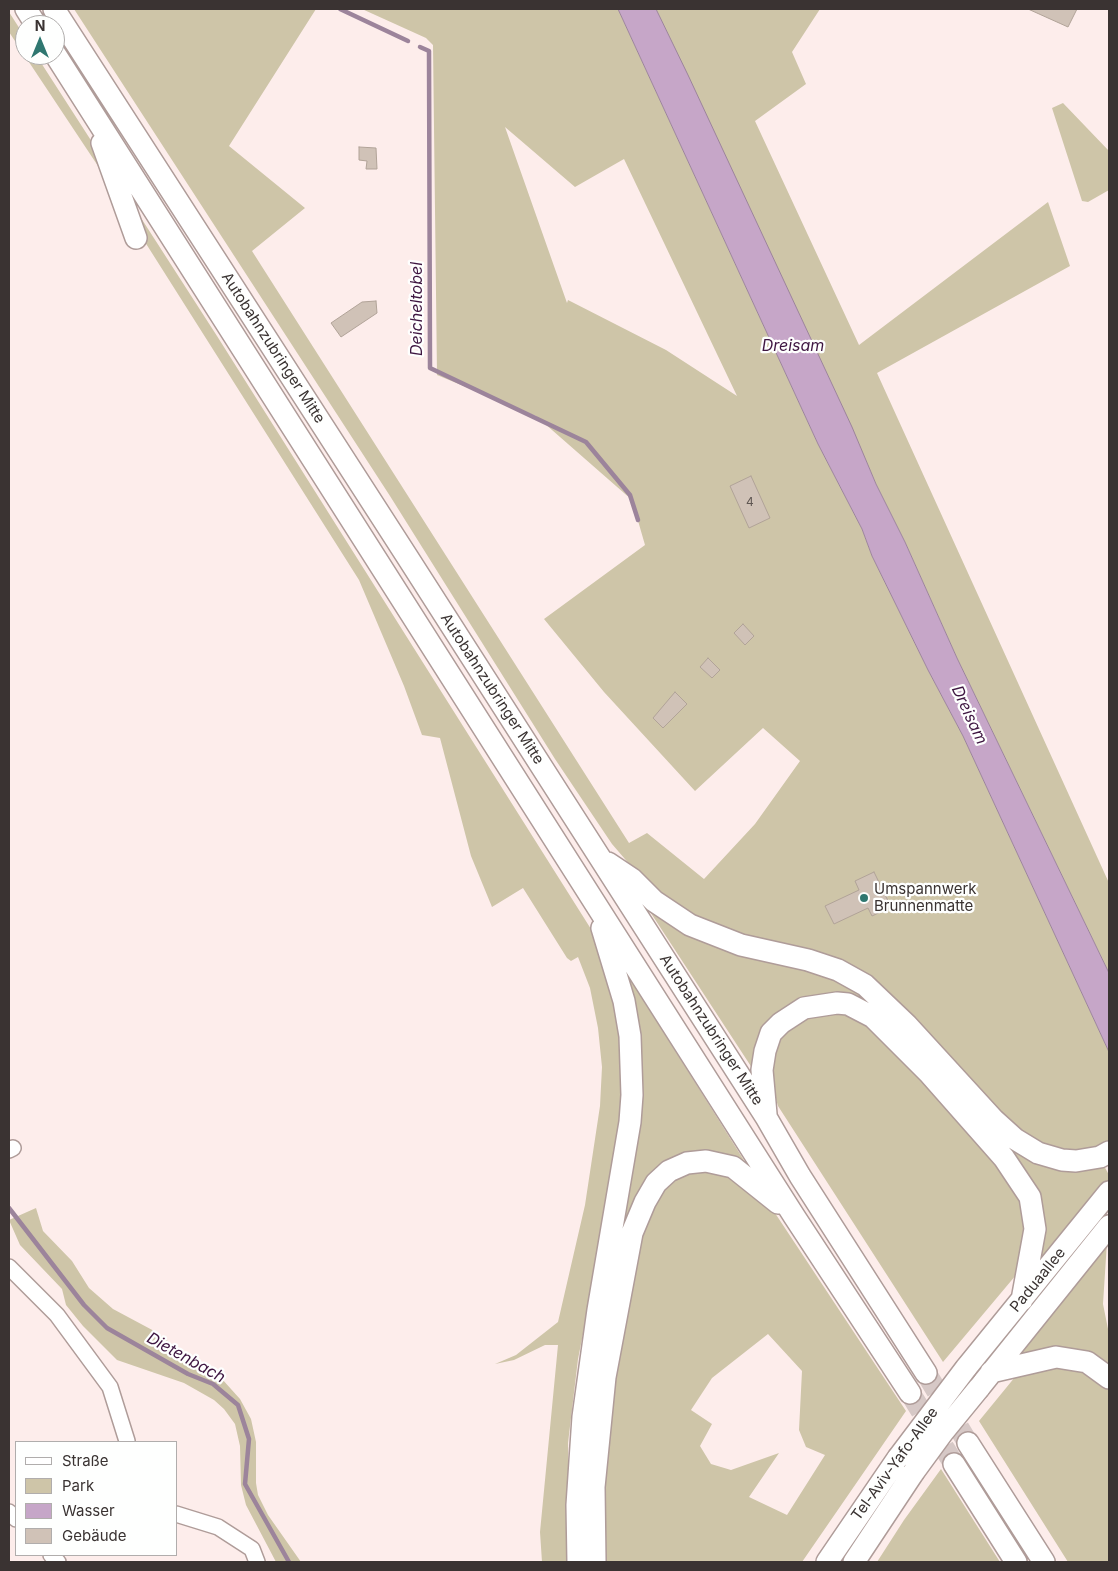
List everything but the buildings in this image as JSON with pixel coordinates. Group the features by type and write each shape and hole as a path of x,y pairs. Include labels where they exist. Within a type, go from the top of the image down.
{"highway":[{"name":"Autobahnzubringer Mitte","path":"54,9 766,1117 800,1176 926,1372"},
{"name":"Autobahnzubringer Mitte","path":"62,65 592,900 794,1216 910,1393"},
{"path":"90,107 136,238"},
{"path":"600,858 632,879 654,901 690,925 741,945 808,960 838,970 865,985 907,1025 1015,1139 1038,1152 1062,1160 1076,1161 1100,1157 1109,1152"},
{"path":"578,1562 577,1505 583,1418 598,1310 630,1122 632,1074 624,1001 592,900"},
{"path":"766,1117 762,1070 765,1051 771,1033 781,1023 804,1008 837,1003 848,1004 873,1016 929,1073 1004,1158 1030,1197 1035,1228 1031,1259 1022,1300"},
{"path":"594,1562 594,1487 602,1404 612,1331 632,1233 656,1183 669,1171 687,1163 719,1162 733,1167 748,1177 794,1216"},
{"name":"Paduaallee","path":"966,1368 1109,1192"},
{"name":"Paduaallee","path":"985,1380 1109,1226"},
{"path":"985,1380 1056,1356 1087,1362 1109,1378"},
{"name":"Tel-Aviv-Yafo-Allee","path":"827,1562 898,1458 966,1368"},
{"name":"Tel-Aviv-Yafo-Allee","path":"854,1562 943,1432 985,1380"},
{"path":"968,1443 1044,1562"},
{"path":"954,1464 1016,1562"}],"street":[{"path":"9,1267 57,1315 110,1387 127,1441"},
{"path":"178,1515 218,1527 252,1549 257,1562"}],"green space":[{"path":"74,9 316,9 229,146 305,208 252,251 629,843 647,833 704,879 755,824 800,761 763,728 695,791 604,692 544,619 645,545 632,500 536,416 437,375 433,45 426,38 362,9 618,9 818,444 862,529 872,556 928,670 963,736 1109,1052 1109,1143 1096,1149 1068,1150 1054,1149 1030,1140 1017,1131 874,985 761,941 696,920 643,880 612,844 555,759 390,496","holes":["505,127 575,187 624,159 737,396 666,350 568,300 567,303"]},
{"path":"656,9 820,9 792,52 806,84 755,121 859,345 1048,202 1070,266 877,373 1109,883 1109,973 957,658 905,542 876,484 837,396"},
{"path":"9,12 15,21 15,41 9,32"},
{"path":"31,65 42,65 217,336 596,937 625,1048 616,1168 578,1359 568,1443 570,1562 542,1562 540,1532 558,1345 545,1345 514,1360 495,1364 516,1355 558,1322 585,1205 600,1106 602,1067 598,1028 590,988 578,957 571,961 567,958 523,888 492,907 471,856 440,738 422,735 404,686 359,580 138,231 113,199 100,169"},
{"path":"1063,103 1109,151 1109,190 1088,202 1082,201 1052,108"},
{"path":"643,901 854,986 1006,1138 1102,1162 1109,1175 1109,1181 1040,1266 1043,1234 1042,1214 888,1021 800,1002 756,1074"},
{"path":"629,977 745,1162 731,1157 652,1181 602,1326 635,1159 639,1111 639,1038"},
{"path":"833,1009 873,1023 1020,1190 1028,1221 1016,1275 943,1362 778,1106 771,1079 772,1053 789,1023"},
{"path":"714,1166 771,1207 906,1411 802,1562 601,1562 603,1461 637,1242 655,1198 677,1175","holes":["768,1334 802,1371 799,1430 806,1447 825,1455 787,1515 749,1497 779,1453 731,1470 711,1464 700,1446 712,1424 691,1410 712,1378"]},
{"path":"36,1208 43,1231 72,1261 89,1288 113,1309 156,1332 177,1348 190,1364 222,1379 240,1399 251,1419 256,1442 256,1483 258,1495 268,1515 301,1562 276,1562 246,1505 241,1485 240,1446 235,1424 224,1409 214,1400 184,1383 117,1360 83,1326 66,1305 62,1289 20,1245 9,1220"},
{"path":"1107,1242 1103,1304 1109,1334 1109,1368 1081,1351 1064,1347 1046,1348 1018,1356"},
{"path":"1072,1364 1109,1388 1109,1562 1068,1562 979,1421 1015,1377 1027,1370"},
{"path":"941,1469 1000,1562 877,1562 904,1520"}],"water":[{"name":"Dreisam","path":"618,9 656,9 688,75 957,658 1109,973 1109,1052 963,736 928,670 872,556 862,529 818,444"}],"waterway":[{"name":"Deicheltobel","path":"340,9 408,41"},
{"name":"Deicheltobel","path":"420,47 429,51 430,368 586,442 630,495 638,520"},
{"name":"Dietenbach","path":"9,1208 84,1305 107,1328 188,1374 213,1384 238,1405 249,1439 245,1484 289,1562"}],"tunnel":[{"path":"926,1373 968,1443"},
{"path":"910,1393 954,1464"}],"place":[{"name":"Umspannwerk Brunnenmatte","path":"864,898"}]}
